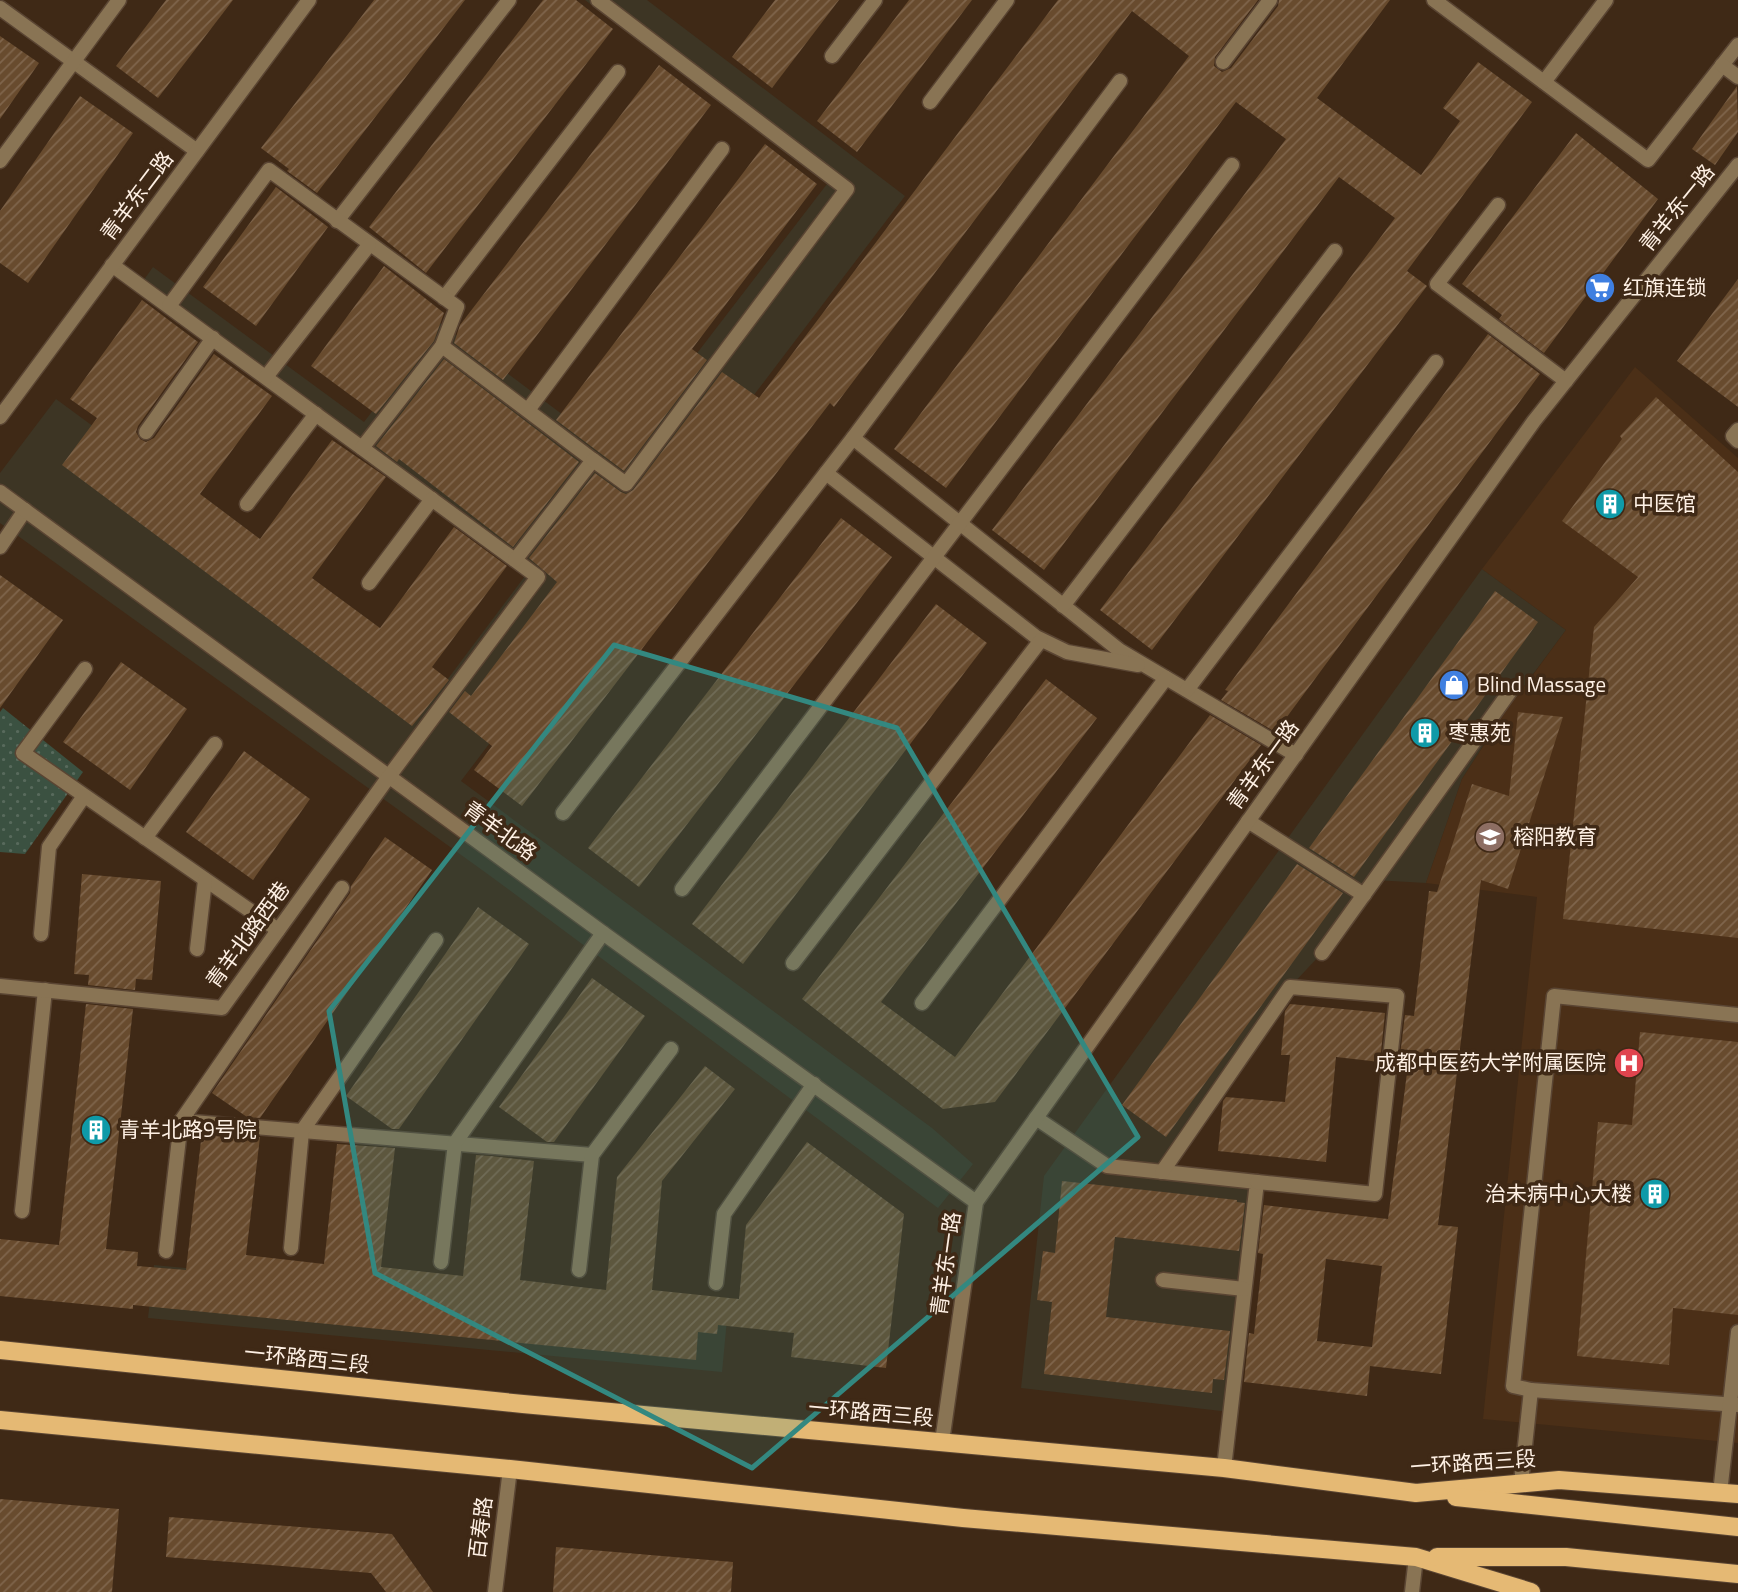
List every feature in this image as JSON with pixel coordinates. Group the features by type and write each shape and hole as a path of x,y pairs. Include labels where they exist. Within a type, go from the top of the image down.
{"main road":[{"name":"一环路西三段","path":"0,1350 523,1404 1224,1468 1416,1493 1559,1480 1729,1493"},
{"path":"0,1420 510,1469 963,1518 1416,1557 1566,1557 1738,1574"},
{"path":"1416,1493 1738,1527"},
{"path":"1416,1557 1531,1592"}],"street":[{"path":"0,161 119,0"},
{"name":"青羊东二路","path":"0,417 309,0"},
{"path":"337,221 509,0"},
{"path":"442,346 626,484 847,189 598,0"},
{"path":"832,56 875,0"},
{"path":"930,102 1007,0"},
{"path":"1223,62 1270,0"},
{"path":"1434,0 1648,160 1738,45"},
{"path":"1544,82 1606,0"},
{"path":"0,8 197,150"},
{"path":"1722,65 1738,77"},
{"path":"444,298 618,72"},
{"path":"564,813 853,438 1121,81"},
{"path":"528,410 722,149"},
{"path":"682,890 1232,165"},
{"name":"青羊东一路","path":"942,1442 976,1202 1526,432 1738,165"},
{"path":"169,306 269,170 457,307 442,346 362,448"},
{"path":"1497,205 1437,284 1566,381"},
{"path":"266,377 369,245"},
{"path":"1063,606 1335,251"},
{"path":"112,265 515,560 593,460"},
{"path":"146,432 213,338"},
{"path":"1187,690 1436,362"},
{"path":"247,504 316,414"},
{"path":"1738,430 1733,436 1738,441"},
{"path":"853,438 1119,650 1296,755"},
{"path":"826,473 1041,640 1068,652 1147,667"},
{"name":"青羊北路","path":"0,492 976,1202"},
{"path":"369,583 432,499"},
{"path":"0,547 25,510"},
{"name":"青羊北路西巷","path":"0,986 222,1008 538,576 515,560"},
{"path":"793,963 1041,640"},
{"path":"86,669 23,753 278,930"},
{"path":"922,1003 1167,678"},
{"path":"1322,953 1511,690"},
{"path":"145,838 215,744"},
{"path":"41,934 49,847 84,796"},
{"path":"1248,821 1364,895"},
{"path":"197,949 205,880"},
{"path":"166,1251 181,1121 342,888"},
{"path":"441,1262 455,1143 603,933"},
{"path":"291,1248 302,1130 436,940"},
{"path":"1036,1118 1107,1166 1162,1172 1256,1182 1375,1194 1397,996 1290,986 1162,1172"},
{"path":"22,1211 45,990"},
{"path":"1734,1405 1513,1387 1554,996 1738,1015"},
{"path":"579,1270 592,1155 671,1049"},
{"path":"716,1283 724,1214 814,1084"},
{"path":"181,1121 592,1155"},
{"path":"1224,1468 1256,1182"},
{"path":"1163,1280 1244,1289"},
{"path":"1729,1493 1738,1332"},
{"path":"1521,1483 1531,1390"},
{"name":"百寿路","path":"495,1592 510,1469"},
{"path":"1412,1592 1416,1557"}],"highlighted area":[{"path":"614,645 897,728 1138,1137 752,1468 375,1273 329,1011"}],"shaded area":[{"path":"585,0 647,0 905,196 461,781 932,1128 973,1164 938,1208 489,875 0,523 0,473 56,399 444,684 525,576 136,291 153,267 364,422 440,323 618,456 827,184"},
{"name":"成都中医药大学附属医院","path":"1635,367 1738,458 1738,1443 1483,1419 1537,897 1426,883 1462,779 1504,714 1566,630 1482,569"},
{"path":"1482,569 1566,630 1504,713 1462,779 1426,883 1374,880 1322,953 1290,987 1163,1171 1257,1182 1230,1412 1021,1388 1044,1176"},
{"path":"154,1265 727,1319 722,1372 148,1318"}],"green space":[{"path":"3,708 83,772 25,854 0,852 0,712"}],"building":[{"path":"166,0 233,0 158,98 116,66"},
{"path":"374,0 465,0 317,193 261,148"},
{"path":"543,0 576,0 613,29 426,273 369,227"},
{"path":"775,0 839,0 772,88 732,57"},
{"path":"909,0 972,0 857,152 817,121"},
{"path":"1058,0 1258,0 1215,57 1214,66 1222,72 1231,68 1278,6 1279,0 1390,0 1317,98 1421,175 1460,121 1443,108 1478,62 1532,102 1407,271 1427,286 1152,650 1100,610 1395,218 1339,177 1044,570 992,530 1286,139 1236,102 946,488 894,449 1189,56 1132,11 834,407 830,403 522,806 474,770 492,746 449,712 465,691 471,696 557,582 529,558 595,473 621,492 626,494 633,490 722,372 759,398"},
{"path":"0,36 39,63 0,119"},
{"path":"659,65 711,105 503,380 454,343 460,325"},
{"path":"1737,86 1738,132 1715,165 1692,149"},
{"path":"80,96 133,133 28,283 0,263 0,211"},
{"path":"1576,133 1658,199 1544,353 1499,319 1502,315 1462,284"},
{"path":"765,144 817,184 692,349 707,360 624,471 556,420"},
{"path":"276,187 328,227 256,326 203,287"},
{"path":"384,266 444,313 434,341 376,414 311,366"},
{"path":"1738,279 1738,407 1677,361"},
{"path":"142,300 198,342 138,426 136,432 140,439 146,442 154,438 214,354 272,396 200,494 260,539 332,440 386,477 312,578 380,628 454,527 507,566 432,667 449,680 412,726 62,465 97,418 70,399"},
{"path":"1488,334 1540,374 1278,729 1275,726 1272,730 1221,700 1228,691 1225,690"},
{"path":"444,359 579,462 513,547 399,459 397,462 376,446"},
{"path":"1656,397 1738,472 1738,938 1563,919 1594,627 1638,577 1562,521 1622,439 1620,436"},
{"path":"841,518 892,557 639,887 588,848"},
{"path":"0,575 63,620 0,708"},
{"name":"枣惠苑","path":"1495,591 1538,622 1354,877 1309,848"},
{"path":"936,604 987,643 743,964 692,924"},
{"path":"121,662 187,709 130,790 63,742"},
{"path":"1046,679 1097,718 881,1002 955,1057 1210,715 1261,745 995,1102 943,1109 802,999"},
{"path":"1518,712 1563,717 1508,889 1481,880 1438,1225 1458,1227 1441,1374 1370,1366 1367,1396 1244,1382 1249,1333 1254,1334 1263,1254 1258,1253 1264,1205 1388,1219 1408,1065 1399,1064 1405,1015 1414,1016 1429,891 1437,892 1472,784 1509,796","holes":["1326,1259 1382,1266 1372,1347 1317,1341"]},
{"path":"244,751 310,799 253,880 186,832"},
{"path":"385,837 432,870 260,1118 247,1117 212,1093 350,893 351,886"},
{"path":"1297,864 1343,893 1166,1137 1122,1105"},
{"path":"82,874 161,881 152,980 136,979 135,990 88,985 89,975 74,974"},
{"path":"478,907 529,944 399,1129 392,1129 346,1096"},
{"path":"592,978 645,1016 554,1142 547,1142 499,1107"},
{"path":"86,1004 133,1009 106,1249 138,1252 137,1266 186,1270 202,1132 260,1137 246,1255 324,1264 337,1144 395,1148 381,1267 463,1276 476,1155 491,1156 534,1161 520,1280 606,1290 617,1177 705,1066 735,1089 662,1181 652,1290 739,1299 746,1225 807,1142 904,1214 886,1368 791,1357 794,1333 718,1325 717,1334 698,1332 696,1360 133,1305 133,1309 0,1296 0,1239 59,1245"},
{"path":"1290,1004 1385,1013 1380,1062 1336,1057 1326,1162 1218,1151 1223,1101 1226,1097 1285,1102 1290,1055 1281,1055 1285,1011"},
{"name":"治未病中心大楼","path":"1640,1032 1738,1042 1738,1315 1673,1308 1669,1365 1577,1356 1598,1122 1632,1125"},
{"path":"1062,1181 1245,1203 1239,1251 1115,1237 1106,1317 1230,1331 1224,1380 1213,1379 1212,1393 1044,1374 1052,1302 1037,1300 1043,1251 1055,1253"},
{"path":"0,1499 119,1509 112,1592 0,1592"},
{"path":"169,1517 392,1534 433,1592 386,1592 371,1573 166,1557"},
{"path":"556,1547 733,1562 731,1592 553,1592"}],"place":[{"name":"红旗连锁","path":"1600,288"},
{"name":"中医馆","path":"1610,504"},
{"name":"Blind Massage","path":"1454,685"},
{"name":"枣惠苑","path":"1425,733"},
{"name":"榕阳教育","path":"1490,837"},
{"name":"成都中医药大学附属医院","path":"1629,1063"},
{"name":"青羊北路9号院","path":"96,1130"},
{"name":"治未病中心大楼","path":"1655,1194"}]}
